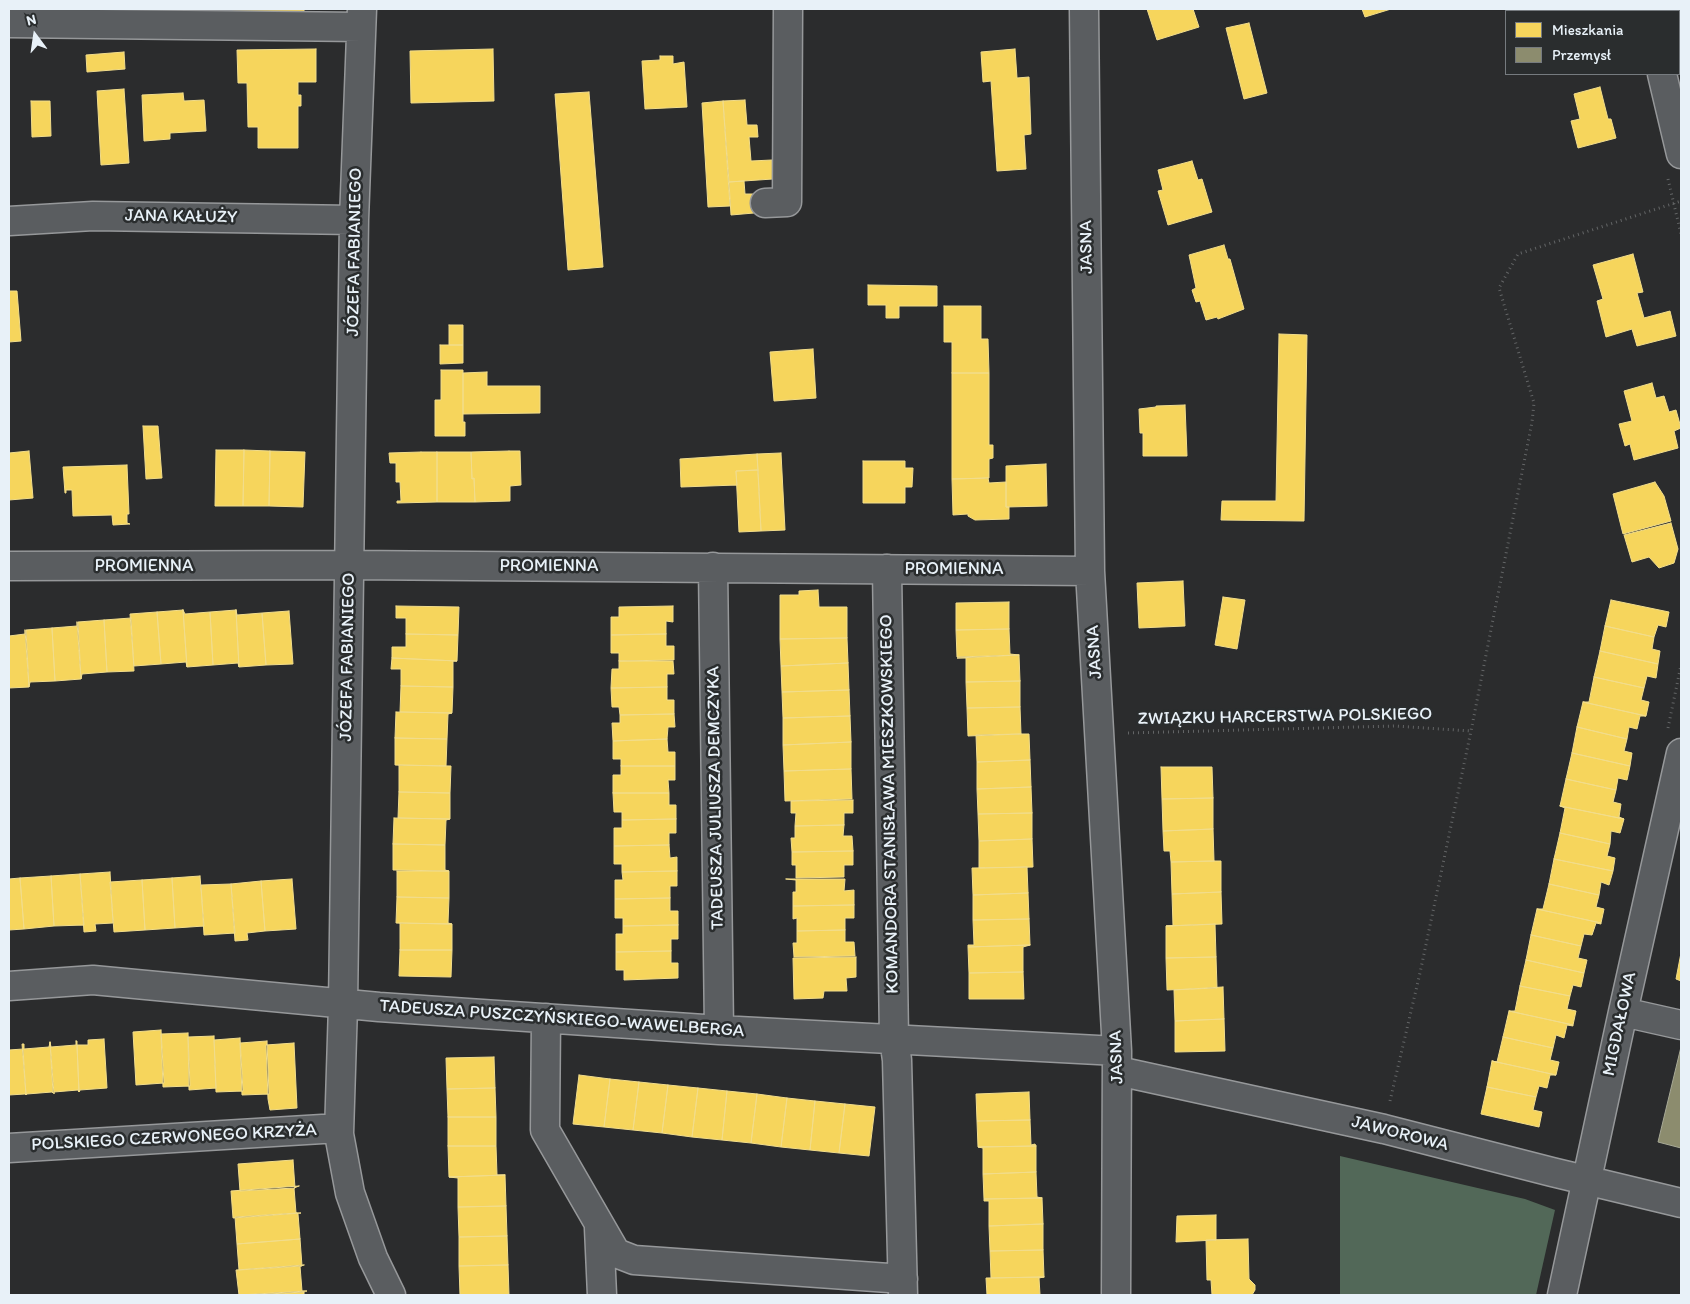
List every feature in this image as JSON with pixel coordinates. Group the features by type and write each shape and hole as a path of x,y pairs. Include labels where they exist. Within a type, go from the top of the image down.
{"street":[{"path":"765,203 787,202 788,9"},
{"name":"JASNA","path":"1084,9 1090,571 1117,1061 1116,1295"},
{"path":"9,23 361,18"},
{"name":"JÓZEFA FABIANIEGO","path":"361,18 354,220 343,1005 339,1134 350,1193 373,1258 392,1295"},
{"path":"1662,75 1681,154"},
{"name":"JANA KAŁUŻY","path":"9,221 93,216 354,220"},
{"name":"PROMIENNA","path":"9,566 350,565 1090,571"},
{"name":"TADEUSZA JULIUSZA DEMCZYKA","path":"713,567 719,1030"},
{"name":"KOMANDORA STANISŁAWA MIESZKOWSKIEGO","path":"887,569 894,1039 897,1060 903,1287"},
{"name":"MIGDAŁOWA","path":"1562,1295 1623,1012 1680,764"},
{"name":"TADEUSZA PUSZCZYŃSKIEGO-WAWELBERGA","path":"9,986 93,980 343,1005 719,1030 894,1039 1117,1061"},
{"path":"1623,1012 1681,1025"},
{"path":"546,1018 545,1130 616,1253 634,1260 903,1287"},
{"name":"JAWOROWA","path":"1117,1061 1681,1204"},
{"name":"POLSKIEGO CZERWONEGO KRZYŻA","path":"9,1148 339,1128"},
{"path":"599,1224 602,1295"}],"path":[{"path":"1384,1129 1420,974 1532,422 1534,403 1499,288 1518,254 1681,201"},
{"name":"ZWIĄZKU HARCERSTWA POLSKIEGO","path":"1100,734 1395,726 1470,731"}],"green space":[{"path":"1340,1156 1525,1199 1555,1210 1536,1295 1340,1295"}],"building: Mieszkania":[{"path":"219,9 304,9 304,13 219,13"},
{"path":"1147,9 1193,9 1199,27 1157,40"},
{"path":"1362,9 1391,9 1365,17"},
{"path":"1249,23 1267,93 1244,99 1226,28"},
{"path":"316,49 316,82 298,82 298,95 301,95 301,106 298,106 298,148 258,148 258,127 248,127 247,83 238,83 237,50"},
{"path":"493,49 494,101 411,103 410,51"},
{"path":"1015,49 1017,78 1029,77 1031,134 1024,135 1026,169 997,171 991,81 983,82 981,52"},
{"path":"124,52 125,69 87,72 86,55"},
{"path":"660,56 673,56 673,64 684,62 687,107 645,109 642,61 660,60"},
{"path":"1600,87 1608,119 1611,119 1616,138 1578,148 1571,121 1580,119 1574,94"},
{"path":"124,89 129,163 101,165 97,91"},
{"path":"589,92 603,267 568,270 555,94"},
{"path":"183,93 184,101 204,100 206,131 170,133 170,139 144,141 142,95"},
{"path":"745,100 747,125 757,125 758,137 749,137 751,161 772,160 773,179 729,182 723,101"},
{"path":"31,101 50,101 51,136 32,137"},
{"path":"723,101 730,206 708,207 702,103"},
{"path":"1192,161 1198,180 1202,179 1212,212 1168,225 1158,191 1163,190 1158,170"},
{"path":"744,181 745,194 753,194 754,213 731,215 729,182"},
{"path":"1224,245 1228,259 1230,259 1244,309 1218,319 1217,317 1206,320 1200,301 1196,302 1192,290 1196,288 1189,255"},
{"path":"1633,254 1643,292 1637,293 1644,318 1670,311 1676,336 1637,346 1632,329 1606,337 1597,301 1603,299 1593,265"},
{"path":"868,285 937,286 937,306 899,306 899,318 886,318 886,305 868,305"},
{"path":"9,291 17,291 21,341 9,342"},
{"path":"944,306 981,306 981,339 988,339 989,373 952,373 952,342 944,342"},
{"path":"449,325 463,325 463,345 449,345"},
{"path":"1279,334 1307,335 1304,521 1221,520 1222,501 1276,501"},
{"path":"440,345 463,345 463,363 440,364"},
{"path":"813,349 816,398 774,401 770,352"},
{"path":"441,370 463,370 463,422 465,422 465,436 435,436 435,400 441,400"},
{"path":"487,372 487,386 540,386 540,413 463,414 463,373"},
{"path":"952,373 989,373 989,445 993,445 993,458 989,459 989,478 952,479"},
{"path":"1652,383 1656,398 1664,396 1669,412 1676,410 1681,428 1674,431 1678,448 1634,460 1630,444 1625,446 1619,424 1632,421 1624,391"},
{"path":"1185,405 1187,456 1143,456 1143,433 1140,433 1139,409 1156,406"},
{"path":"143,426 158,426 162,478 146,479"},
{"path":"216,450 244,450 243,506 215,506"},
{"path":"244,450 270,451 269,506 243,506"},
{"path":"29,451 33,498 9,500 9,453"},
{"path":"270,451 305,452 303,507 269,506"},
{"path":"520,451 521,485 510,486 510,501 475,502 471,452"},
{"path":"437,452 437,502 397,503 397,501 401,501 400,482 396,482 396,463 390,463 389,453"},
{"path":"437,452 471,452 475,502 437,502"},
{"path":"781,453 785,530 761,531 757,454"},
{"path":"757,454 758,470 736,471 737,485 681,487 680,459"},
{"path":"863,461 905,461 905,468 913,468 912,487 905,487 905,503 863,503"},
{"path":"1046,464 1047,506 1006,507 1006,466"},
{"path":"127,465 129,514 127,514 127,523 130,524 113,525 112,515 73,516 72,490 66,490 65,493 63,467"},
{"path":"758,470 761,531 739,532 736,471"},
{"path":"988,478 989,483 1006,482 1006,507 1009,507 1009,519 975,520 968,516 968,514 953,515 952,479"},
{"path":"1655,482 1664,496 1671,521 1623,534 1613,494"},
{"path":"1671,523 1678,549 1674,563 1659,568 1649,557 1632,562 1624,535"},
{"path":"1183,581 1185,626 1139,628 1137,583"},
{"path":"818,590 819,607 847,607 847,638 780,639 780,595 799,595 799,591"},
{"path":"1223,597 1245,600 1237,649 1215,645"},
{"path":"1611,600 1669,612 1666,627 1658,625 1654,637 1605,626"},
{"path":"1009,602 1009,629 956,630 956,603"},
{"path":"396,606 459,607 458,635 406,634 406,618 396,618"},
{"path":"673,606 673,622 666,621 666,634 611,635 611,617 619,617 619,607"},
{"path":"183,610 185,614 210,612 213,665 187,667"},
{"path":"183,610 187,667 186,662 161,664 157,612"},
{"path":"236,610 237,615 262,613 266,665 239,667"},
{"path":"236,610 239,667 238,663 213,665 210,612"},
{"path":"289,611 293,664 266,665 262,613"},
{"path":"157,612 161,664 134,666 130,614"},
{"path":"131,618 134,671 107,672 104,620"},
{"path":"104,620 107,672 82,674 81,679 78,622"},
{"path":"77,622 81,679 55,681 52,628 77,626"},
{"path":"1605,626 1654,637 1652,649 1660,651 1658,664 1600,651"},
{"path":"52,628 55,681 30,682 29,687 26,630"},
{"path":"1009,629 1010,654 1019,655 957,657 956,630"},
{"path":"25,630 29,687 9,688 9,636 25,634"},
{"path":"406,634 458,635 457,661 392,658 392,647 406,647"},
{"path":"666,634 666,646 674,646 674,660 619,661 619,653 611,653 611,635"},
{"path":"847,638 848,663 781,666 780,639"},
{"path":"1600,651 1658,664 1656,678 1647,676 1644,688 1594,677"},
{"path":"1019,655 1020,681 966,682 966,658 957,658"},
{"path":"392,658 457,661 453,661 453,687 401,686 401,669 391,669"},
{"path":"619,661 673,661 674,674 667,674 667,687 611,688 612,669 619,669"},
{"path":"848,663 849,690 782,692 781,666"},
{"path":"1594,677 1644,688 1641,700 1649,702 1646,716 1583,702 1589,702"},
{"path":"1020,681 1020,707 967,708 966,682"},
{"path":"401,686 453,687 452,713 400,712"},
{"path":"667,687 667,700 674,700 674,714 620,715 619,707 612,707 611,688"},
{"path":"849,690 850,716 783,718 782,692"},
{"path":"1583,702 1646,716 1640,716 1637,729 1629,727 1627,739 1577,727"},
{"path":"1020,707 1021,734 968,736 967,708"},
{"path":"396,712 452,713 448,714 447,739 395,738"},
{"path":"674,714 675,727 668,727 667,739 613,741 612,723 620,723 620,715"},
{"path":"850,716 851,742 783,745 783,718"},
{"path":"1577,727 1627,739 1624,751 1632,753 1630,766 1572,753"},
{"path":"1029,734 1030,760 977,762 976,735"},
{"path":"395,738 447,739 446,766 395,765"},
{"path":"667,739 668,752 675,752 675,766 621,766 621,759 613,759 613,741"},
{"path":"851,742 851,769 784,771 783,745"},
{"path":"1572,753 1630,766 1627,780 1618,778 1616,790 1566,779"},
{"path":"1030,760 1031,787 977,789 977,762"},
{"path":"399,765 451,766 450,793 399,792"},
{"path":"621,766 675,766 675,780 668,780 669,793 613,793 613,775 621,775"},
{"path":"1161,767 1212,767 1213,798 1162,799"},
{"path":"851,769 852,799 785,801 784,771"},
{"path":"1566,779 1616,790 1613,802 1621,804 1619,817 1624,819 1560,806"},
{"path":"1031,787 1032,813 978,814 977,789"},
{"path":"399,792 450,793 450,819 398,818"},
{"path":"613,793 669,793 669,805 676,805 676,819 622,820 622,812 614,812"},
{"path":"1213,798 1213,829 1163,831 1162,799"},
{"path":"853,800 853,813 844,813 844,825 795,826 796,813 791,813 791,801"},
{"path":"1560,806 1624,819 1620,833 1611,831 1610,844 1560,833 1565,808"},
{"path":"1032,813 1032,839 979,841 978,814"},
{"path":"394,818 450,819 446,820 445,845 393,844"},
{"path":"676,819 676,833 669,833 669,845 614,846 614,828 622,828 622,820"},
{"path":"844,825 843,836 852,836 853,851 792,852 791,838 795,838 795,826"},
{"path":"1213,829 1214,861 1171,862 1170,851 1164,851 1163,831"},
{"path":"1560,833 1610,844 1607,856 1615,858 1613,871 1554,859"},
{"path":"1032,839 1033,867 979,868 979,841"},
{"path":"393,844 445,845 445,870 449,871 393,870"},
{"path":"669,845 670,858 677,857 677,871 622,872 622,864 614,864 614,846"},
{"path":"853,851 853,865 844,865 844,877 796,878 796,865 792,865 792,852"},
{"path":"1554,859 1613,871 1609,885 1601,882 1599,895 1549,884"},
{"path":"1221,861 1221,892 1172,894 1171,862"},
{"path":"1027,867 1028,893 973,895 972,868"},
{"path":"397,871 449,871 449,898 397,897"},
{"path":"677,871 677,886 670,886 670,898 615,899 615,880 623,880 622,872"},
{"path":"110,872 113,923 95,924 96,931 84,932 80,874"},
{"path":"80,874 84,925 54,926 51,876"},
{"path":"51,876 54,926 24,929 20,878"},
{"path":"200,876 204,926 175,928 172,878"},
{"path":"20,878 24,929 9,930 9,879"},
{"path":"172,878 175,928 145,930 142,880"},
{"path":"292,879 296,929 265,931 261,881"},
{"path":"786,879 845,879 844,891 854,890 854,905 793,906 793,892 796,892 796,880"},
{"path":"142,880 145,930 114,932 110,882"},
{"path":"261,881 265,931 247,933 248,940 235,941 231,884"},
{"path":"231,884 235,933 204,935 201,885"},
{"path":"1549,884 1599,895 1596,907 1604,909 1601,923 1537,909 1543,909"},
{"path":"1221,892 1222,924 1173,926 1172,894"},
{"path":"1028,893 1029,919 973,920 973,895"},
{"path":"397,897 449,898 448,923 452,924 396,923"},
{"path":"670,898 670,911 678,911 678,925 623,926 623,918 615,918 615,899"},
{"path":"854,905 854,918 845,918 845,930 797,931 797,918 793,919 793,906"},
{"path":"1537,909 1601,924 1596,923 1592,935 1584,934 1581,946 1531,935"},
{"path":"1029,919 1030,945 968,947 968,945 974,945 973,920"},
{"path":"400,923 452,924 452,950 400,950"},
{"path":"1215,924 1216,957 1166,958 1166,926"},
{"path":"678,925 678,939 671,939 671,951 616,952 616,934 623,934 623,926"},
{"path":"845,930 845,942 854,942 855,956 794,957 793,943 797,943 797,931"},
{"path":"1531,935 1581,946 1578,958 1587,960 1584,973 1526,960"},
{"path":"1030,945 1023,947 1023,972 969,973 968,947"},
{"path":"400,950 452,950 451,977 399,976"},
{"path":"671,951 671,963 678,963 678,978 624,980 624,970 616,970 616,952"},
{"path":"1681,953 1681,981 1676,979"},
{"path":"856,957 856,977 846,978 847,991 824,991 823,998 794,999 793,958"},
{"path":"1216,957 1217,988 1167,990 1166,958"},
{"path":"1526,960 1584,973 1581,987 1573,985 1570,996 1520,986"},
{"path":"1023,972 1024,999 969,999 969,973"},
{"path":"1520,986 1570,996 1567,1009 1576,1011 1573,1025 1509,1011 1515,1011"},
{"path":"1223,987 1224,1019 1175,1021 1174,990"},
{"path":"1509,1011 1573,1026 1567,1025 1564,1038 1556,1035 1553,1048 1503,1037"},
{"path":"1224,1019 1225,1051 1175,1052 1175,1021"},
{"path":"161,1030 164,1083 136,1085 133,1032"},
{"path":"188,1033 190,1086 163,1087 161,1034"},
{"path":"214,1036 216,1088 189,1090 188,1037"},
{"path":"1503,1037 1553,1048 1550,1060 1559,1062 1556,1075 1492,1061 1497,1062"},
{"path":"240,1038 243,1091 216,1092 214,1040"},
{"path":"104,1039 107,1088 80,1090 79,1092 77,1045 88,1045 88,1040"},
{"path":"76,1041 79,1092 78,1090 54,1092 54,1094 50,1042 51,1047 76,1045"},
{"path":"267,1041 269,1094 242,1095 240,1043"},
{"path":"50,1042 53,1093 26,1095 22,1044 24,1044 24,1049 49,1047"},
{"path":"294,1043 297,1108 270,1110 266,1045"},
{"path":"23,1049 26,1095 9,1095 9,1050"},
{"path":"494,1057 495,1088 447,1089 446,1058"},
{"path":"1492,1061 1556,1075 1550,1075 1547,1088 1539,1086 1536,1097 1487,1087"},
{"path":"579,1075 610,1079 604,1127 573,1124"},
{"path":"610,1079 639,1082 633,1130 604,1127"},
{"path":"639,1082 668,1085 662,1133 633,1130"},
{"path":"668,1085 698,1088 692,1137 662,1133"},
{"path":"1487,1087 1536,1097 1533,1110 1542,1112 1539,1127 1481,1114"},
{"path":"495,1088 496,1117 448,1117 447,1089"},
{"path":"698,1088 727,1091 722,1140 692,1137"},
{"path":"727,1091 757,1094 751,1143 722,1140"},
{"path":"1029,1092 1030,1120 977,1121 976,1094"},
{"path":"757,1094 787,1098 781,1147 751,1143"},
{"path":"787,1098 815,1101 810,1150 781,1147"},
{"path":"815,1101 845,1104 839,1153 810,1150"},
{"path":"845,1104 875,1107 869,1156 839,1153"},
{"path":"448,1117 496,1117 496,1146 448,1146"},
{"path":"1030,1120 1031,1145 1035,1144 1036,1146 978,1147 977,1121"},
{"path":"448,1146 496,1146 497,1175 505,1175 449,1177"},
{"path":"1036,1146 1036,1172 983,1174 983,1148 978,1147"},
{"path":"293,1160 295,1188 240,1191 238,1164"},
{"path":"1036,1172 1037,1197 1042,1198 984,1199 983,1174"},
{"path":"505,1175 506,1206 458,1207 458,1178 449,1177"},
{"path":"299,1186 294,1188 296,1213 301,1213 233,1218 231,1191"},
{"path":"1042,1198 1043,1224 989,1226 989,1201 984,1201 984,1199"},
{"path":"506,1206 507,1236 459,1237 458,1207"},
{"path":"297,1213 300,1239 237,1244 235,1217"},
{"path":"1216,1215 1216,1240 1176,1242 1177,1216"},
{"path":"1043,1224 1043,1250 990,1251 989,1226"},
{"path":"507,1236 508,1265 459,1266 459,1237"},
{"path":"300,1239 302,1266 239,1270 237,1244"},
{"path":"1248,1239 1249,1279 1255,1285 1252,1295 1212,1295 1211,1280 1207,1280 1206,1240"},
{"path":"1043,1250 1044,1277 991,1278 990,1251"},
{"path":"304,1265 300,1266 302,1291 307,1291 239,1295 236,1270"},
{"path":"508,1265 509,1295 460,1295 459,1266"},
{"path":"1044,1277 1039,1278 1040,1295 987,1295 986,1278"},
{"path":"304,1292 304,1295 250,1295"}],"building: Przemysł":[{"path":"1681,1047 1681,1148 1658,1142"}]}
